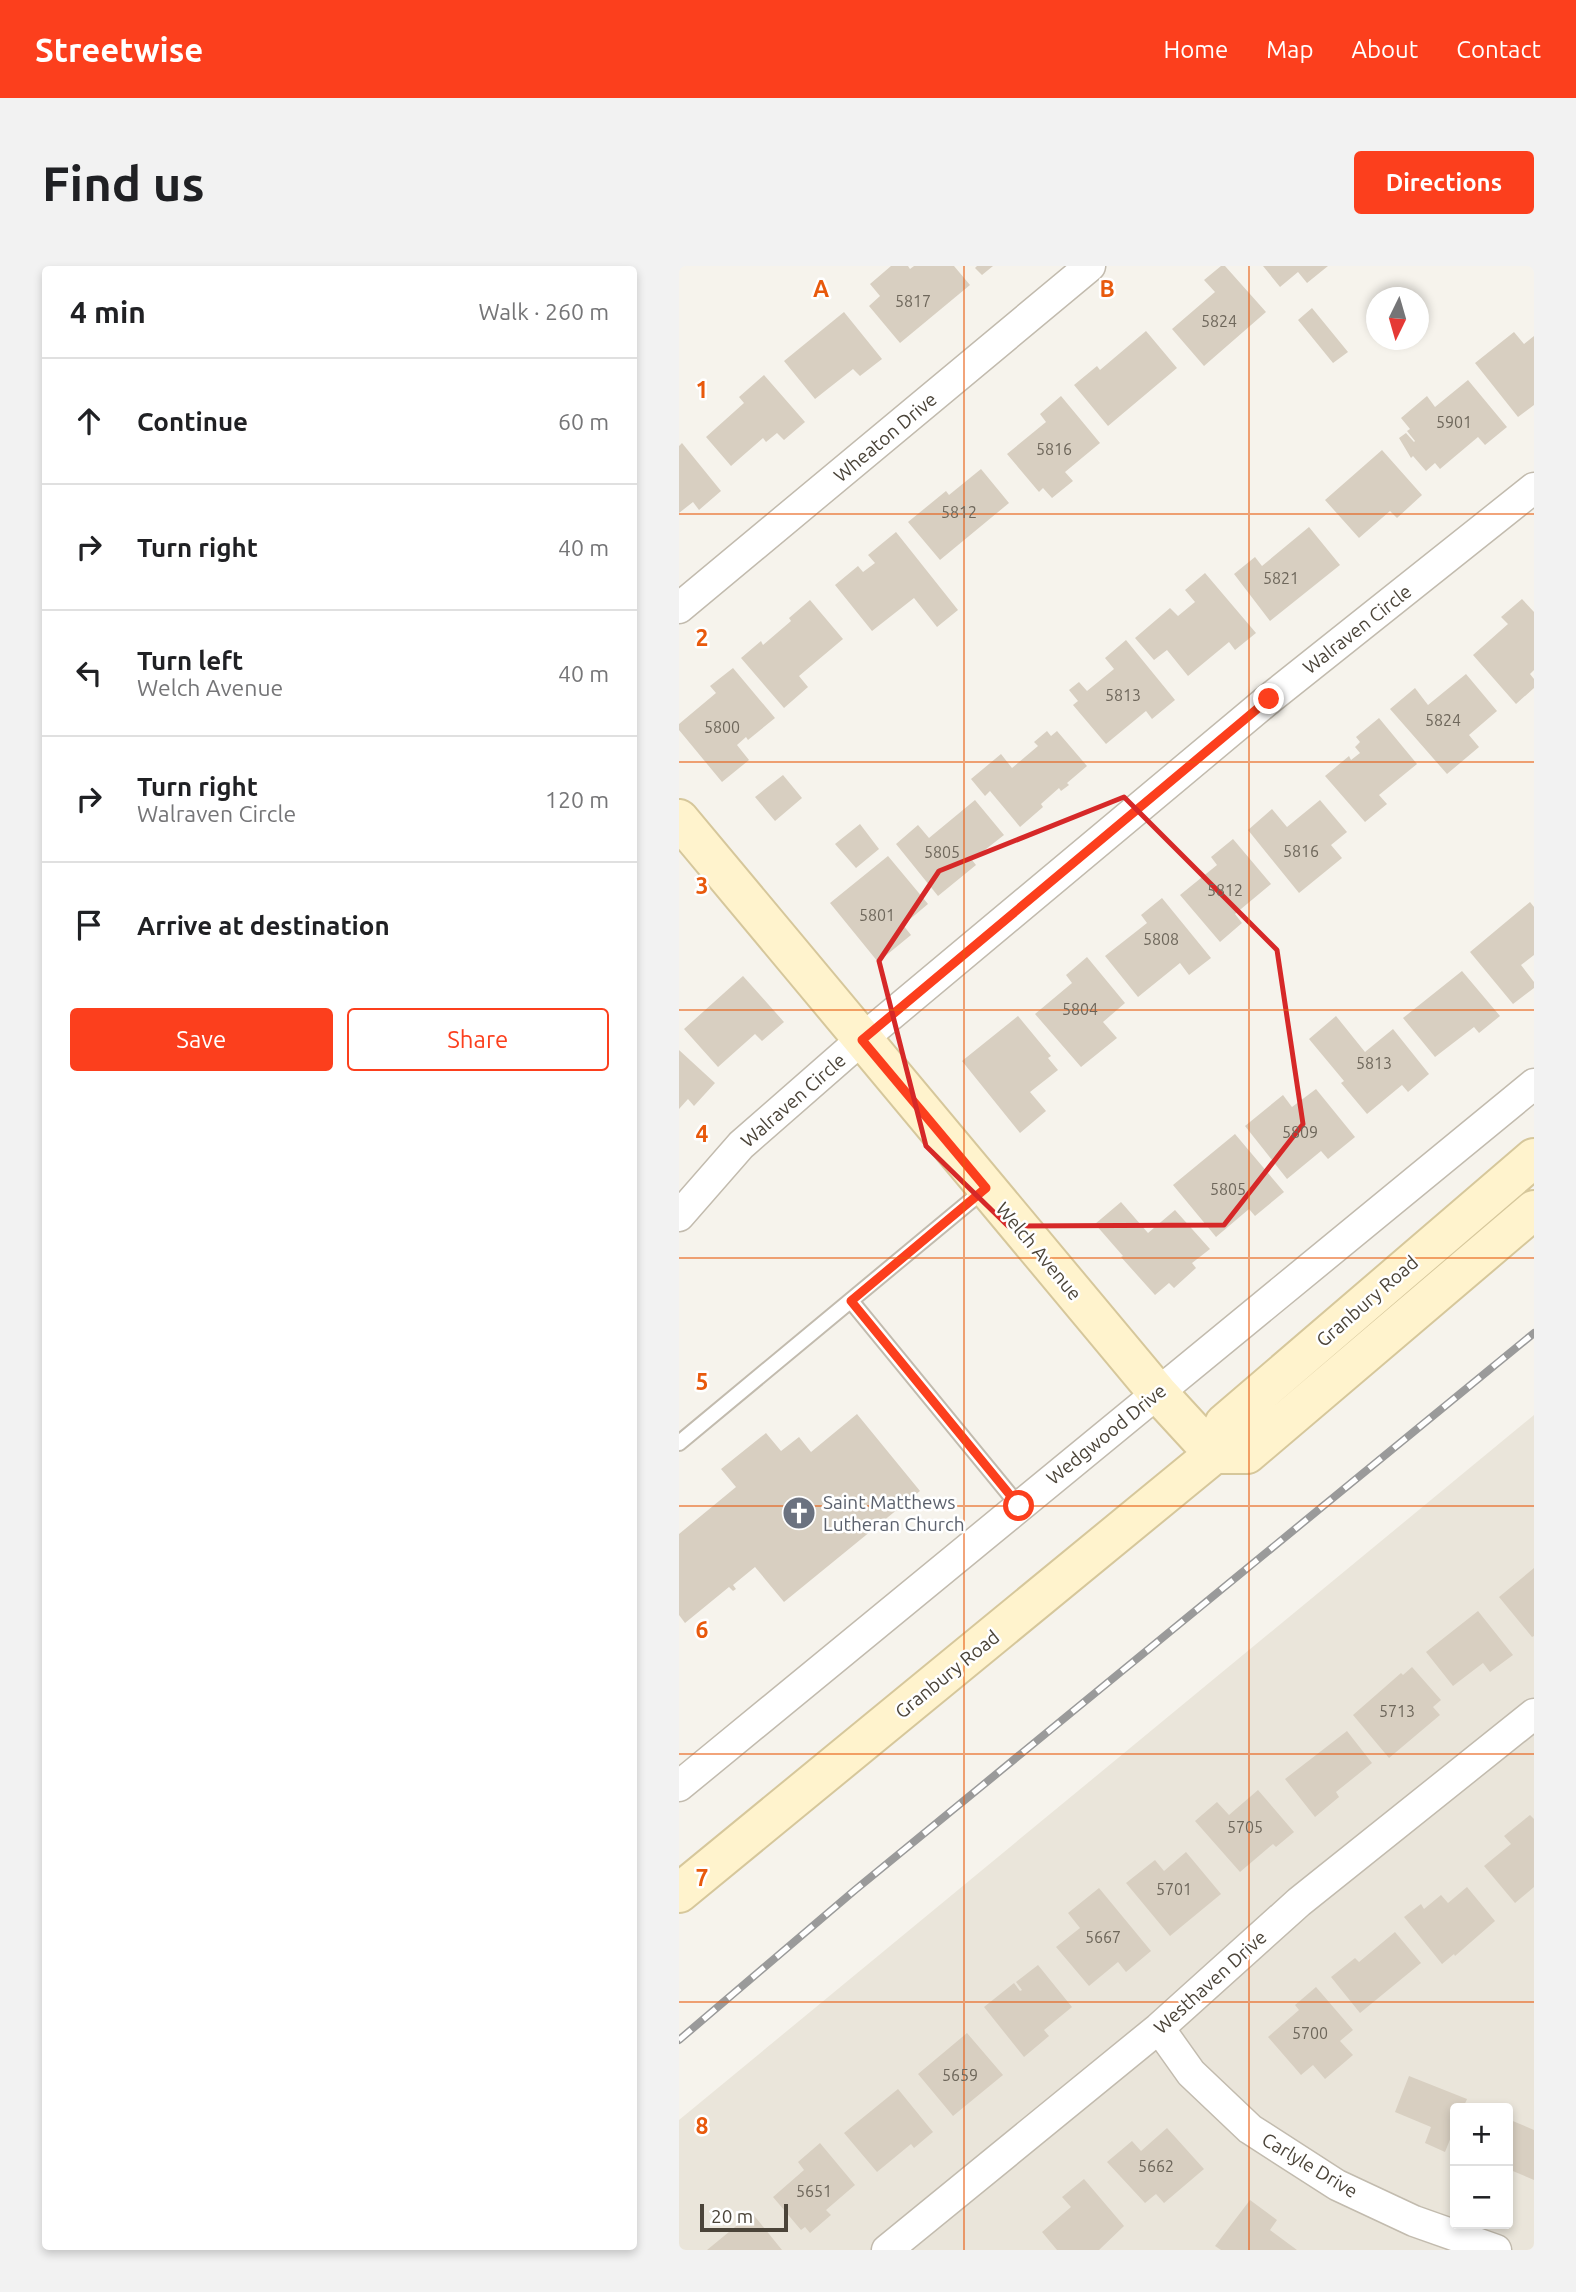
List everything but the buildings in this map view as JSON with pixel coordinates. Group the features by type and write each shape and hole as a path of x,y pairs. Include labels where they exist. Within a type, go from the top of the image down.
{"main road":[{"name":"Welch Avenue","path":"679,819 1157,1392 1214,1454"},
{"name":"Granbury Road","path":"679,1893 1214,1454 1224,1424 1534,1158"},
{"name":"Granbury Road","path":"1214,1454 1247,1454 1534,1210"}],"street":[{"name":"Wheaton Drive","path":"679,608 1090,266"},
{"name":"Walraven Circle","path":"679,1216 741,1145 862,1040 1269,699 1534,488"},
{"name":"Wedgwood Drive","path":"679,1786 1534,1084"},
{"name":"Westhaven Drive","path":"887,2250 1159,2028 1299,1902 1532,1719"},
{"name":"Carlyle Drive","path":"1159,2028 1191,2073 1250,2129 1337,2185 1414,2221 1496,2250"}],"lane":[{"path":"679,1443 986,1188"},
{"path":"851,1301 1019,1506"}],"highlighted area":[{"path":"1124,797 1277,950 1303,1124 1224,1225 1008,1226 926,1146 879,961 939,871"}],"shaded area":[{"path":"1534,1415 1534,2250 679,2250 679,2120"}],"railway":[{"path":"679,2040 855,1890 1534,1333"}],"place":[{"name":"Saint Matthews Lutheran Church","path":"799,1513"}],"route":[{"path":"1019,1506 851,1301 986,1188 862,1040 1269,699"}]}
